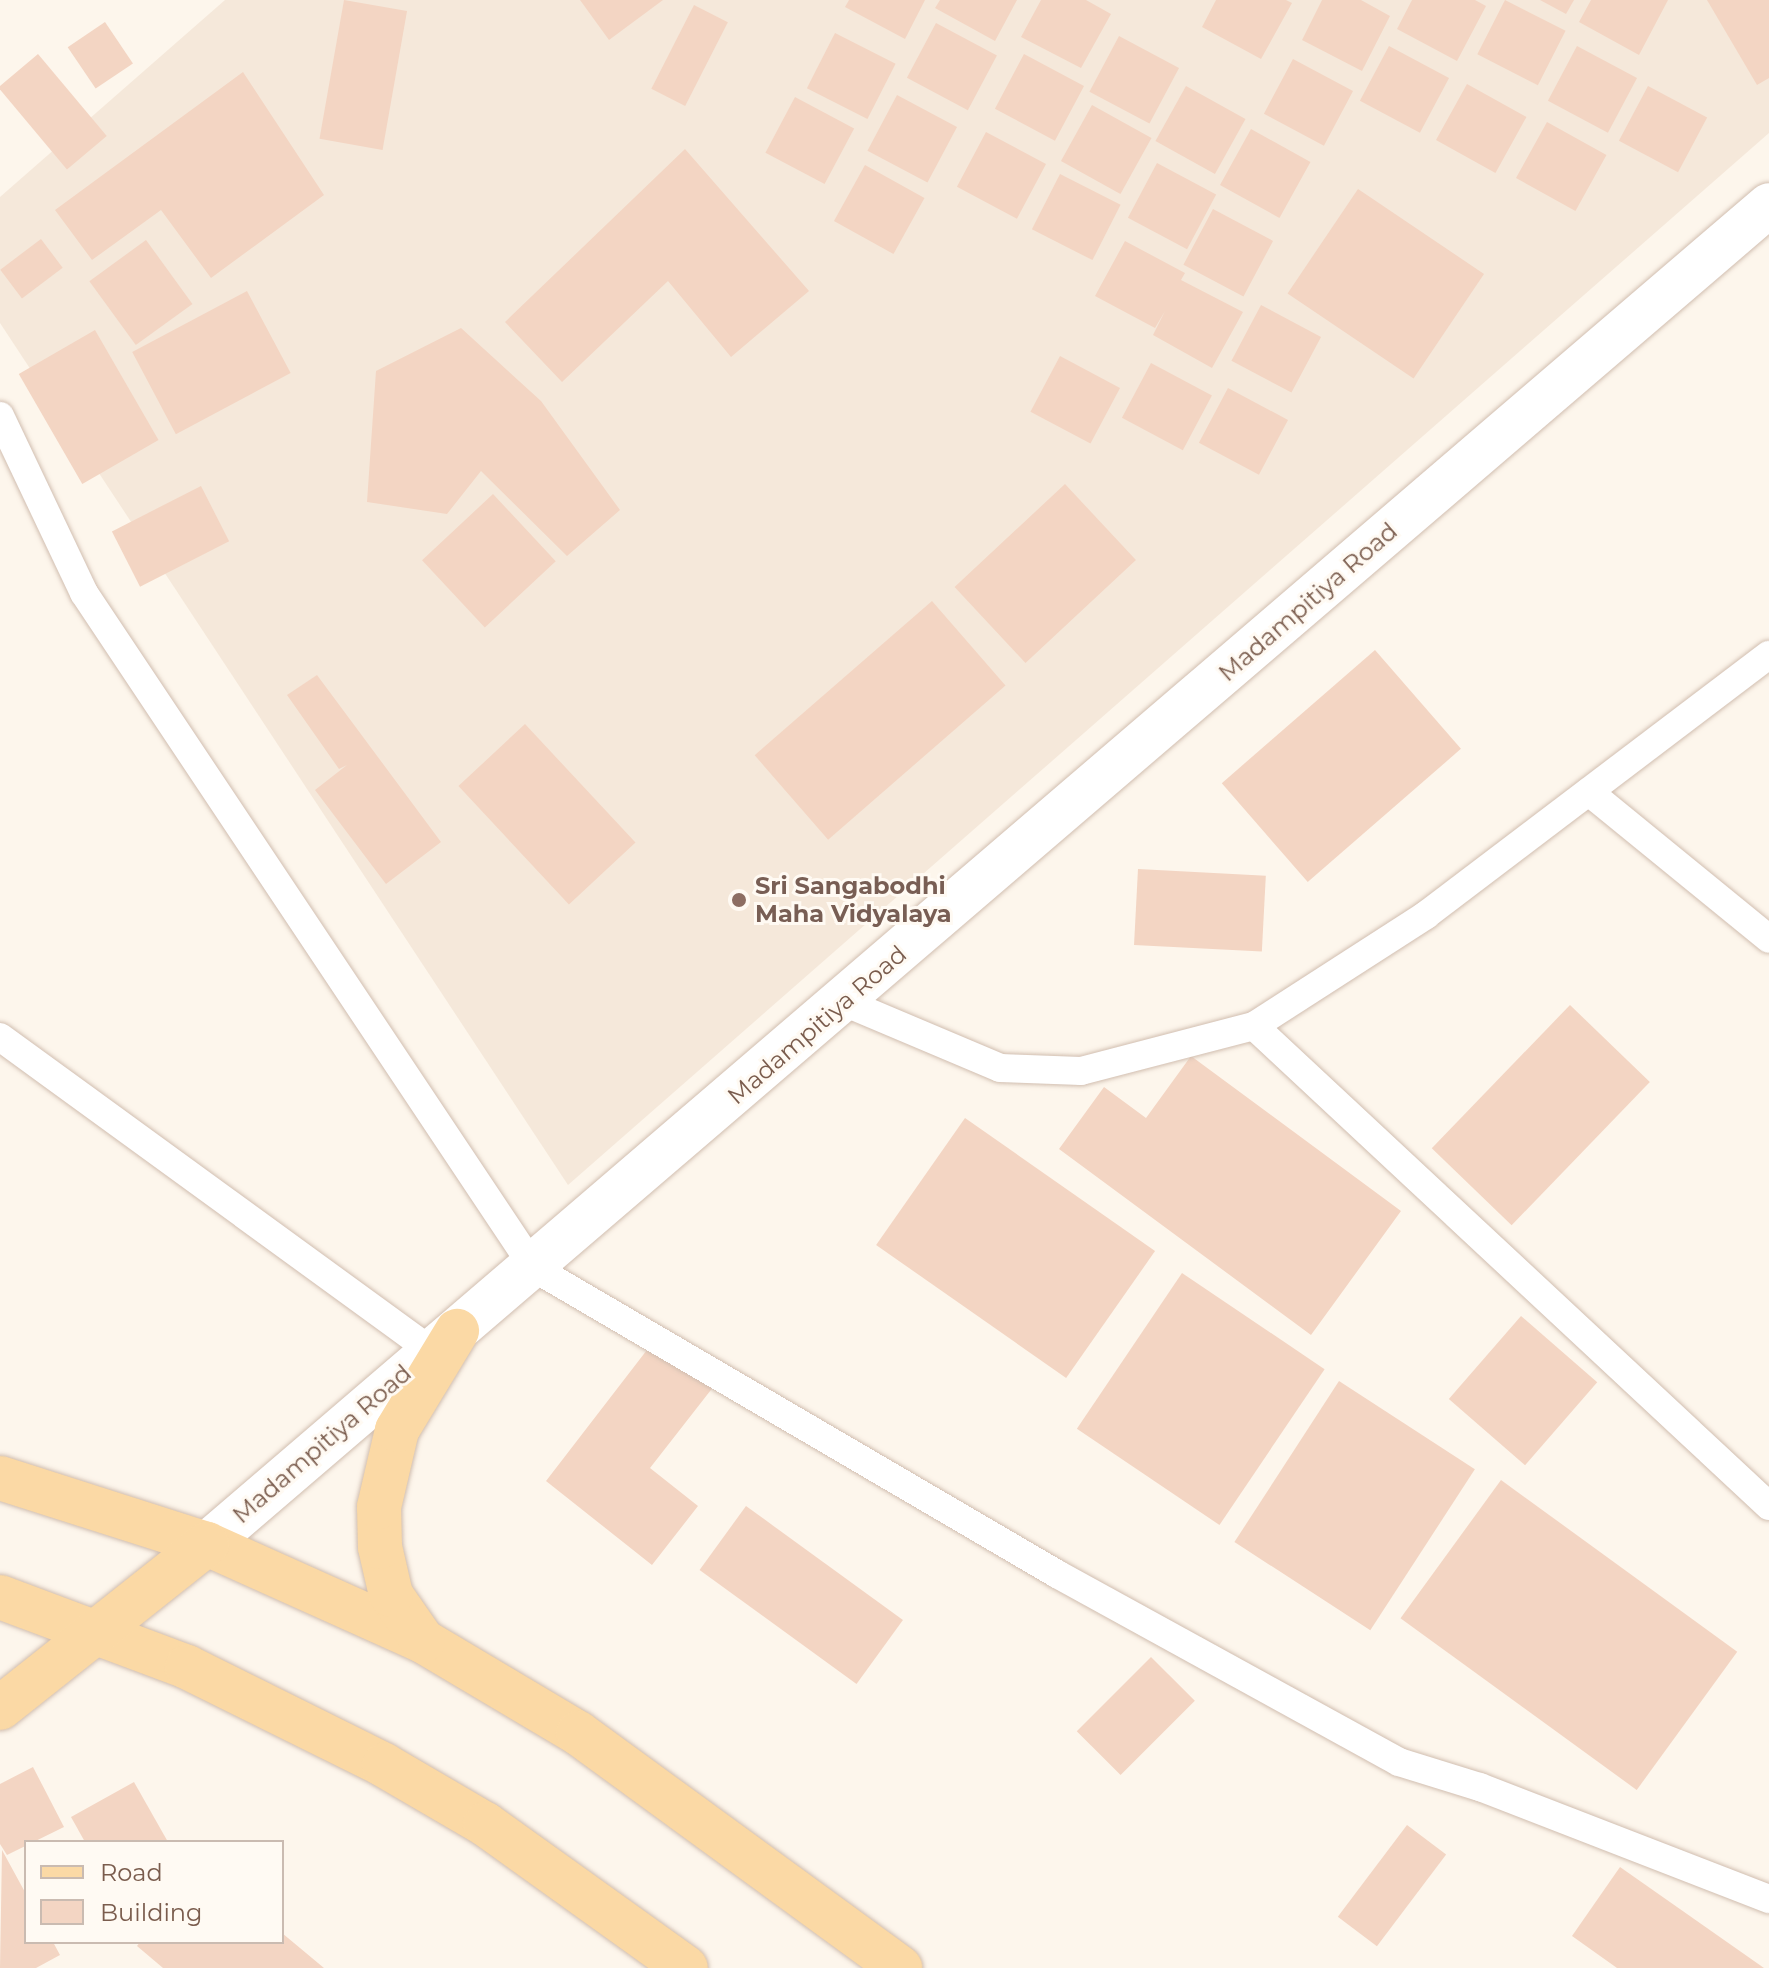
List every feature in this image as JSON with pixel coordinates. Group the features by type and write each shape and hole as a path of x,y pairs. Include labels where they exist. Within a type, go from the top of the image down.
{"main road":[{"name":"Madampitiya Road","path":"0,1708 207,1544 443,1341 534,1268 1769,205"},
{"path":"423,1641 391,1595 380,1547 379,1507 397,1430 443,1341"},
{"path":"0,1478 207,1544 423,1641 578,1733 900,1968"},
{"path":"0,1597 187,1667 396,1772 485,1824 686,1968"}],"lane":[{"path":"0,416 84,593 534,1268 1057,1574 1399,1762 1480,1787 1769,1899"},
{"path":"844,1002 1000,1068 1081,1071 1254,1026 1426,915 1769,655"},
{"path":"1589,792 1769,939"},
{"path":"1254,1026 1769,1506"},
{"path":"0,1037 443,1341"}],"shaded area":[{"path":"225,0 1769,0 1769,133 568,1185 0,323 0,197"}],"building":[{"path":"344,0 407,11 383,150 320,139"},
{"path":"580,0 663,0 609,40"},
{"path":"849,0 925,0 905,39 845,7"},
{"path":"940,0 1017,0 995,41 935,8"},
{"path":"1041,0 1086,0 1111,14 1081,68 1021,37"},
{"path":"1216,0 1286,0 1292,3 1261,59 1202,27"},
{"path":"1322,0 1361,0 1390,16 1362,71 1302,40"},
{"path":"1412,0 1475,0 1486,6 1457,61 1397,29"},
{"path":"1505,0 1566,31 1538,85 1477,54"},
{"path":"1540,0 1574,0 1566,14"},
{"path":"1591,0 1668,0 1639,55 1579,22"},
{"path":"1707,0 1769,0 1769,78 1757,85"},
{"path":"694,5 728,22 685,106 651,89"},
{"path":"105,22 133,63 96,89 68,47"},
{"path":"936,23 997,55 968,110 907,78"},
{"path":"835,33 896,64 867,119 807,88"},
{"path":"1119,36 1179,68 1149,124 1089,92"},
{"path":"1389,46 1449,78 1420,133 1360,101"},
{"path":"1577,46 1637,78 1608,133 1548,101"},
{"path":"38,54 107,136 67,169 0,90 0,86"},
{"path":"1024,54 1084,86 1055,141 995,109"},
{"path":"1293,59 1353,91 1324,146 1264,114"},
{"path":"243,72 324,195 211,278 161,210 92,260 55,210"},
{"path":"1467,84 1526,117 1495,173 1436,140"},
{"path":"1186,86 1245,119 1215,174 1155,141"},
{"path":"1648,86 1707,117 1678,172 1619,141"},
{"path":"897,95 957,127 927,183 867,151"},
{"path":"795,97 854,128 825,184 765,153"},
{"path":"1092,105 1151,138 1120,194 1061,161"},
{"path":"1547,122 1606,155 1575,211 1516,178"},
{"path":"1251,129 1310,162 1279,218 1220,185"},
{"path":"986,132 1046,164 1017,219 957,187"},
{"path":"685,149 809,291 731,357 668,281 562,382 505,322"},
{"path":"1157,163 1216,194 1187,249 1128,218"},
{"path":"865,165 924,198 893,254 834,221"},
{"path":"1060,174 1121,205 1092,260 1032,229"},
{"path":"1358,189 1484,274 1414,378 1288,293"},
{"path":"1213,209 1273,241 1243,297 1183,265"},
{"path":"41,239 63,268 22,298 0,270"},
{"path":"146,240 192,304 136,345 89,281"},
{"path":"1125,241 1185,273 1181,280 1243,312 1212,368 1153,335 1165,311 1155,328 1095,296"},
{"path":"247,291 291,373 176,434 132,352"},
{"path":"1261,305 1321,337 1291,393 1231,361"},
{"path":"461,328 541,401 620,510 567,556 481,471 447,514 367,502 376,371"},
{"path":"95,330 159,440 82,484 19,374"},
{"path":"1060,356 1120,388 1090,444 1030,412"},
{"path":"1151,363 1212,395 1183,450 1122,418"},
{"path":"1228,388 1288,420 1259,475 1199,443"},
{"path":"1065,484 1136,560 1025,663 955,587"},
{"path":"201,486 229,541 140,587 112,531"},
{"path":"493,494 556,561 485,627 422,560"},
{"path":"932,601 1005,686 828,840 755,755"},
{"path":"1375,650 1461,749 1308,882 1222,783"},
{"path":"317,675 441,842 386,884 315,790 347,765 339,769 287,695"},
{"path":"525,724 635,842 569,905 458,786"},
{"path":"1138,869 1266,876 1262,952 1134,945"},
{"path":"1570,1005 1650,1082 1512,1225 1432,1148"},
{"path":"1191,1056 1401,1211 1311,1335 1059,1149 1104,1087 1146,1118"},
{"path":"965,1118 1155,1251 1066,1378 876,1245"},
{"path":"1182,1273 1325,1369 1219,1525 1077,1429"},
{"path":"1521,1316 1597,1382 1525,1465 1449,1399"},
{"path":"650,1346 714,1386 650,1468 698,1506 652,1565 546,1481"},
{"path":"1339,1381 1475,1469 1370,1630 1234,1542"},
{"path":"1501,1480 1737,1652 1637,1790 1400,1618"},
{"path":"746,1506 903,1620 857,1684 700,1570"},
{"path":"1151,1657 1195,1701 1121,1775 1077,1731"},
{"path":"33,1767 64,1827 38,1840 24,1840 24,1847 7,1855 0,1844 0,1784"},
{"path":"134,1782 167,1840 84,1840 71,1817"},
{"path":"1407,1825 1446,1854 1377,1946 1338,1917"},
{"path":"2,1850 24,1890 24,1944 54,1944 60,1955 36,1968 0,1968"},
{"path":"1620,1867 1764,1968 1617,1968 1572,1936"},
{"path":"284,1935 324,1968 163,1968 137,1946 284,1944"}],"place":[{"name":"Sri Sangabodhi Maha Vidyalaya","path":"739,900"}]}
